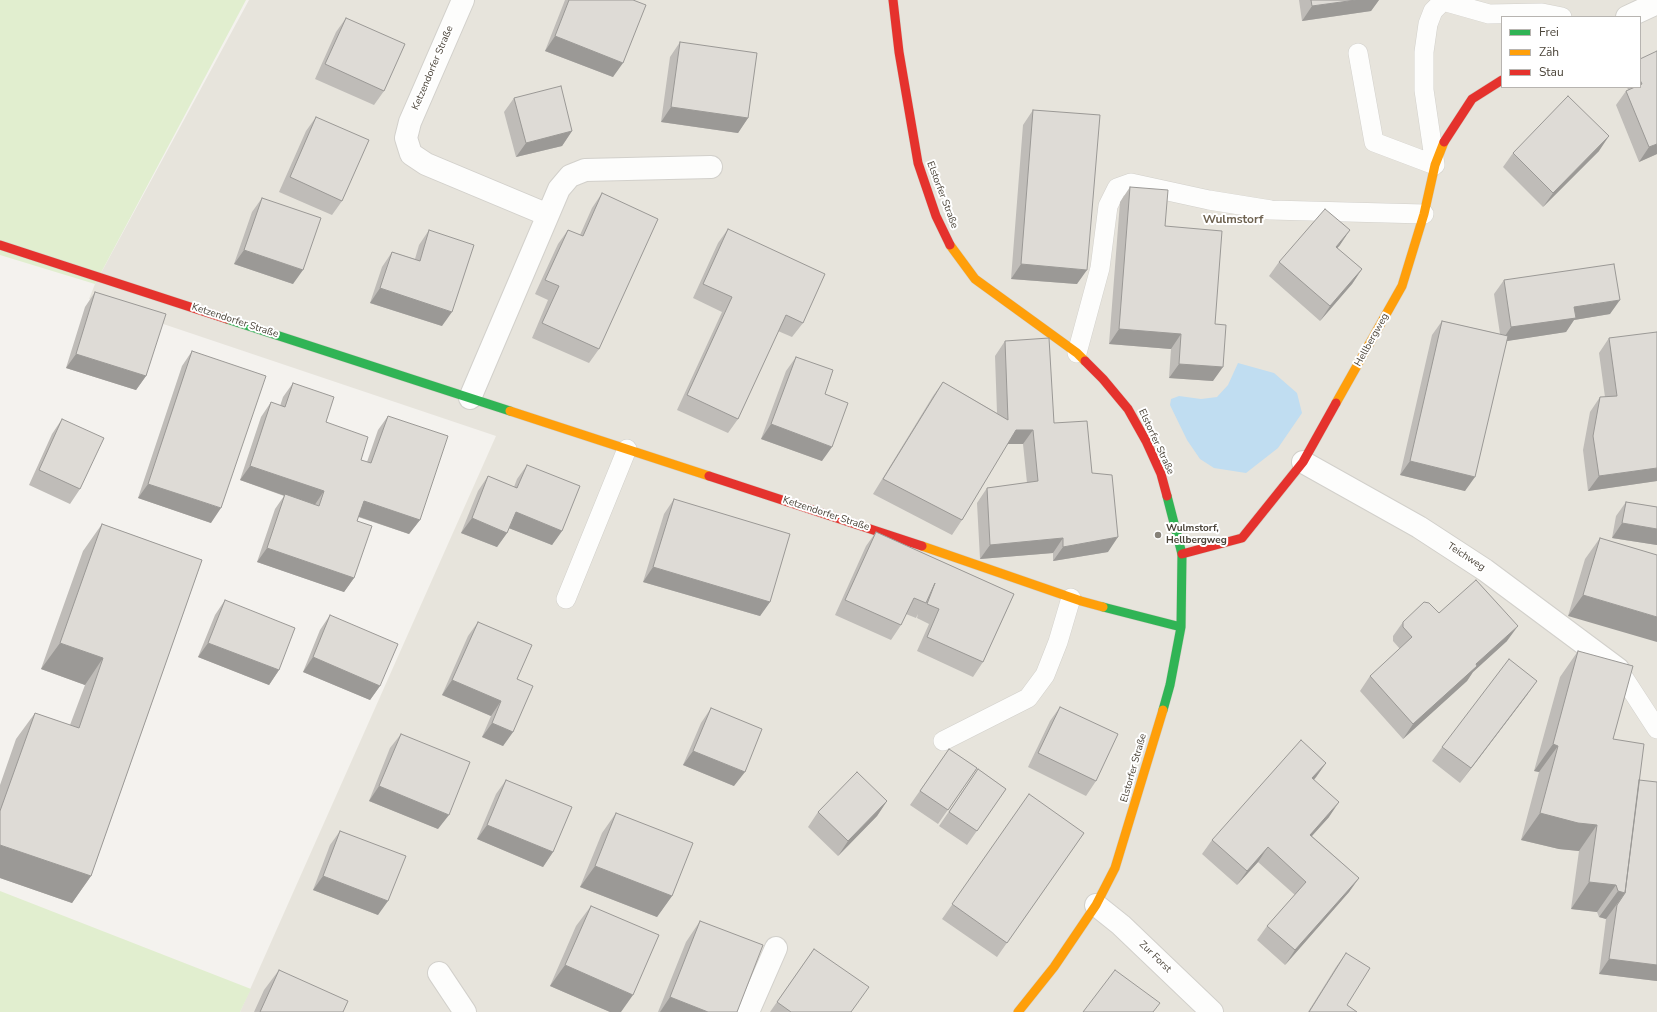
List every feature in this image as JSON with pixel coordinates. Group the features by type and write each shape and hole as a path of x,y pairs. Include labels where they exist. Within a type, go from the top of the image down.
{"street":[{"name":"Ketzendorfer Straße","path":"463,0 410,122 406,138 411,154 426,164 548,215"},
{"name":"Elstorfer Straße","path":"893,0 899,52 918,163 936,216 951,247 975,279 1077,353 1103,379 1128,409 1146,441 1161,474 1182,554 1181,627 1170,685 1137,799 1114,868 1096,906 1054,967 1018,1012"},
{"path":"1629,16 1657,3"},
{"name":"Hellbergweg","path":"1182,554 1242,538 1303,462 1402,286 1424,214 1435,165 1444,141 1472,100 1501,81"},
{"path":"470,398 559,189 570,176 585,170 711,166"},
{"name":"Ketzendorfer Straße","path":"0,245 855,523 1081,602 1181,627"},
{"name":"Teichweg","path":"1303,462 1419,527 1485,570 1618,669"},
{"name":"Zur Forst","path":"1096,906 1121,925 1212,1012"},
{"path":"748,1012 776,948"},
{"path":"439,973 465,1012"}],"lane":[{"path":"1358,53 1374,142 1435,165 1424,90 1424,52 1428,24 1433,11 1443,1 1489,14 1542,13 1557,16"},
{"path":"1077,353 1100,268 1108,206 1117,188 1131,183 1209,200 1271,210 1424,214"},
{"path":"566,599 627,448"},
{"path":"943,740 1028,698 1045,675 1058,642 1071,598"},
{"path":"1618,669 1657,729"}],"shaded area":[{"path":"249,0 1657,0 1657,1012 240,1012 496,436 89,299 95,284"}],"green space":[{"path":"0,0 246,0 95,284 0,255"},
{"path":"0,891 251,989 240,1012 0,1012"}],"water":[{"path":"1238,363 1274,373 1297,393 1302,413 1278,448 1246,473 1214,468 1200,459 1187,440 1170,405 1171,399 1179,396 1201,399 1217,397 1228,385"}],"building":[{"path":"569,0 633,0 646,5 623,63 555,36"},
{"path":"1311,0 1356,0 1312,6"},
{"path":"346,18 405,44 384,91 325,64"},
{"path":"680,42 757,53 748,118 671,107"},
{"path":"1657,51 1657,144 1649,147 1626,91 1633,88 1641,88 1641,59"},
{"path":"561,86 572,131 526,143 514,98"},
{"path":"1568,96 1609,136 1553,193 1513,153"},
{"path":"1033,110 1100,115 1087,270 1021,264"},
{"path":"316,117 369,140 342,201 290,177"},
{"path":"1130,187 1168,190 1165,226 1222,231 1215,324 1226,325 1223,367 1179,364 1181,334 1119,329"},
{"path":"602,193 658,219 599,349 542,323 559,286 545,280 568,230 583,236"},
{"path":"262,198 321,218 303,270 244,250"},
{"path":"1325,209 1350,230 1336,247 1362,269 1330,306 1279,262"},
{"path":"728,229 825,274 803,323 786,315 738,419 687,395 732,297 703,284"},
{"path":"429,230 474,245 452,312 380,288 392,252 420,261"},
{"path":"1614,264 1620,300 1574,307 1576,318 1511,327 1504,280"},
{"path":"95,292 166,314 146,376 76,354"},
{"path":"1442,321 1508,336 1475,477 1410,461"},
{"path":"1657,332 1657,468 1599,476 1593,436 1600,397 1617,396 1609,338"},
{"path":"1049,338 1054,423 1087,421 1092,473 1112,475 1118,537 1063,547 1063,538 990,545 987,488 1038,481 1033,430 1016,430 962,520 883,479 943,382 1008,420 1005,341"},
{"path":"192,351 266,376 221,508 148,484"},
{"path":"796,357 833,370 825,394 848,403 832,447 771,424"},
{"path":"293,383 334,397 326,422 368,437 361,460 371,463 388,416 448,436 420,520 364,501 357,521 372,526 354,578 267,548 285,494 319,506 324,491 250,466 271,402 285,407"},
{"path":"62,419 104,438 80,489 39,470"},
{"path":"527,465 580,486 562,531 516,512 507,533 472,518 488,476 517,488"},
{"path":"674,499 790,534 770,602 653,567"},
{"path":"1626,502 1657,507 1657,529 1622,523"},
{"path":"102,524 202,560 91,876 0,845 0,811 35,713 79,728 103,658 60,643"},
{"path":"876,532 1014,594 983,662 927,637 939,609 927,604 935,583 926,603 914,598 901,625 845,600"},
{"path":"1600,538 1657,555 1657,617 1583,595"},
{"path":"1476,580 1518,626 1476,664 1477,666 1413,724 1370,676 1412,637 1403,627 1403,622 1424,602 1429,603 1439,613"},
{"path":"225,600 295,628 279,670 208,643"},
{"path":"330,615 398,644 380,686 313,657"},
{"path":"478,622 532,645 517,679 533,686 513,732 492,723 501,701 452,680"},
{"path":"1578,651 1633,666 1613,739 1644,744 1625,893 1618,891 1616,885 1589,882 1597,825 1578,823 1540,813 1558,746 1553,744"},
{"path":"1509,659 1537,681 1471,768 1442,747"},
{"path":"1060,707 1118,734 1096,781 1038,753"},
{"path":"711,708 762,729 745,772 693,751"},
{"path":"401,734 470,762 449,815 379,786"},
{"path":"1301,740 1326,763 1312,778 1339,802 1310,835 1359,878 1295,950 1267,926 1306,882 1268,847 1247,871 1212,840"},
{"path":"949,749 977,768 948,810 920,791"},
{"path":"978,769 1006,789 977,831 949,812"},
{"path":"857,772 887,801 848,841 818,812"},
{"path":"506,780 572,807 553,852 487,825"},
{"path":"1639,780 1657,782 1657,965 1609,959 1617,905 1625,893"},
{"path":"1029,794 1084,833 1007,943 952,904"},
{"path":"616,813 693,843 672,896 595,866"},
{"path":"340,831 406,856 388,901 323,876"},
{"path":"591,906 659,935 633,995 565,965"},
{"path":"700,921 763,945 737,1012 708,1012 670,997"},
{"path":"814,949 869,987 851,1012 791,1012 777,1002"},
{"path":"1346,953 1370,968 1347,1005 1357,1012 1309,1012"},
{"path":"279,970 348,1001 343,1012 260,1012"},
{"path":"1115,970 1160,1003 1153,1012 1083,1012"}],"traffic: fast":[{"path":"227,319 510,411"},
{"path":"1163,710 1170,685 1181,627 1182,554 1167,496"},
{"path":"1103,607 1181,627"}],"traffic: slow":[{"path":"1336,403 1402,286 1424,214 1435,165 1444,142"},
{"path":"950,245 975,279 1077,353 1085,361"},
{"path":"510,411 709,476"},
{"path":"922,546 1081,601 1103,607"},
{"path":"1018,1012 1054,967 1096,905 1115,868 1163,710"}],"traffic: jam":[{"path":"893,0 899,52 918,163 936,216 950,245"},
{"path":"1444,142 1472,99 1501,81"},
{"path":"0,245 227,319"},
{"path":"1085,361 1103,379 1128,409 1146,441 1161,474 1167,496"},
{"path":"1182,554 1242,538 1303,462 1336,403"},
{"path":"709,476 922,546"}],"place":[{"name":"Wulmstorf, Hellbergweg","path":"1158,535"}],"district":[{"name":"Wulmstorf","path":"1233,220"}]}
